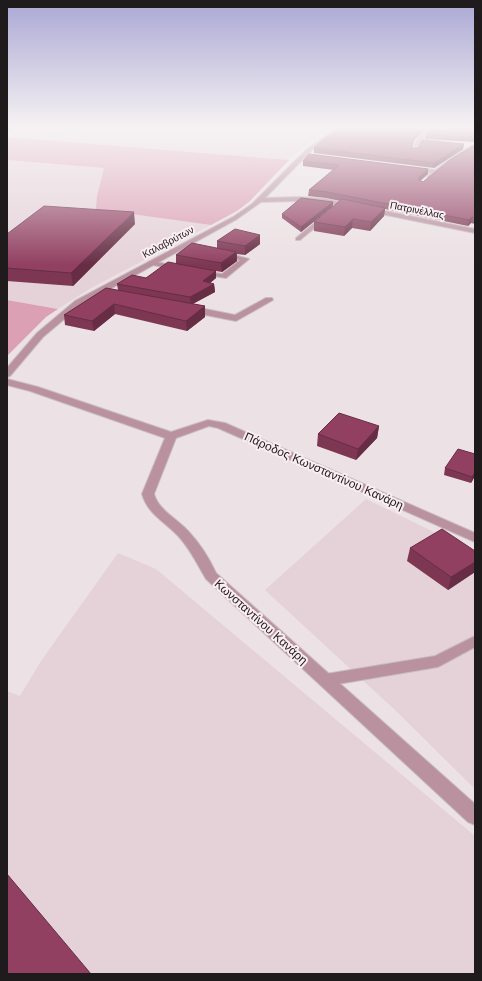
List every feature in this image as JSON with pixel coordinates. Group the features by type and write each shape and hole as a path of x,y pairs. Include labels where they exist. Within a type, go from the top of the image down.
{"street":[{"name":"Καλαβρύτων","path":"7,374 40,335 78,303 235,218 260,200 289,174"},
{"path":"427,180 433,174"},
{"name":"Πατρινέλλας","path":"260,200 307,199 341,204 475,231"},
{"path":"98,292 114,295"},
{"path":"182,308 236,318 269,300"},
{"path":"7,382 41,391 171,436"},
{"name":"Πάροδος Κωνσταντίνου Κανάρη","path":"171,436 208,423 221,425 475,538"},
{"name":"Κωνσταντίνου Κανάρη","path":"171,436 148,494 151,504 184,534 202,557 211,576 475,816"}],"lane":[{"path":"335,209 341,204"},
{"path":"298,239 328,214"},
{"path":"181,246 196,249"},
{"path":"150,263 222,276 246,259 217,253"},
{"path":"326,680 438,662 475,641"}],"shaded area":[{"path":"7,174 103,174 97,196 163,218 211,225 91,288 58,309 7,300"},
{"path":"103,174 276,174 250,201 237,211 211,225 96,209 97,196"},
{"path":"7,300 58,309 46,317 7,356"},
{"path":"366,499 475,552 475,789 396,711 265,590"},
{"path":"118,553 156,569 475,836 475,974 7,974 7,691 20,696 41,661"}],"building":[{"path":"328,174 423,174 419,177 419,180 423,182 433,174 475,174 475,218 472,217 469,220 327,192 309,190"},
{"path":"301,198 333,202 301,227 282,214"},
{"path":"342,199 385,208 371,222 353,219 345,227 314,222"},
{"path":"44,206 134,212 71,273 7,268 7,234"},
{"path":"235,229 260,235 245,246 217,241"},
{"path":"192,243 236,252 221,263 176,255"},
{"path":"168,262 216,271 203,281 214,284 190,297 117,284 132,275 146,278"},
{"path":"106,288 205,306 186,321 114,304 92,321 64,315"},
{"path":"339,413 379,426 358,449 318,434"},
{"path":"458,449 475,454 475,472 472,477 445,468"},
{"path":"442,529 475,551 475,562 451,577 410,548"},
{"path":"7,874 91,974 7,974"}]}
